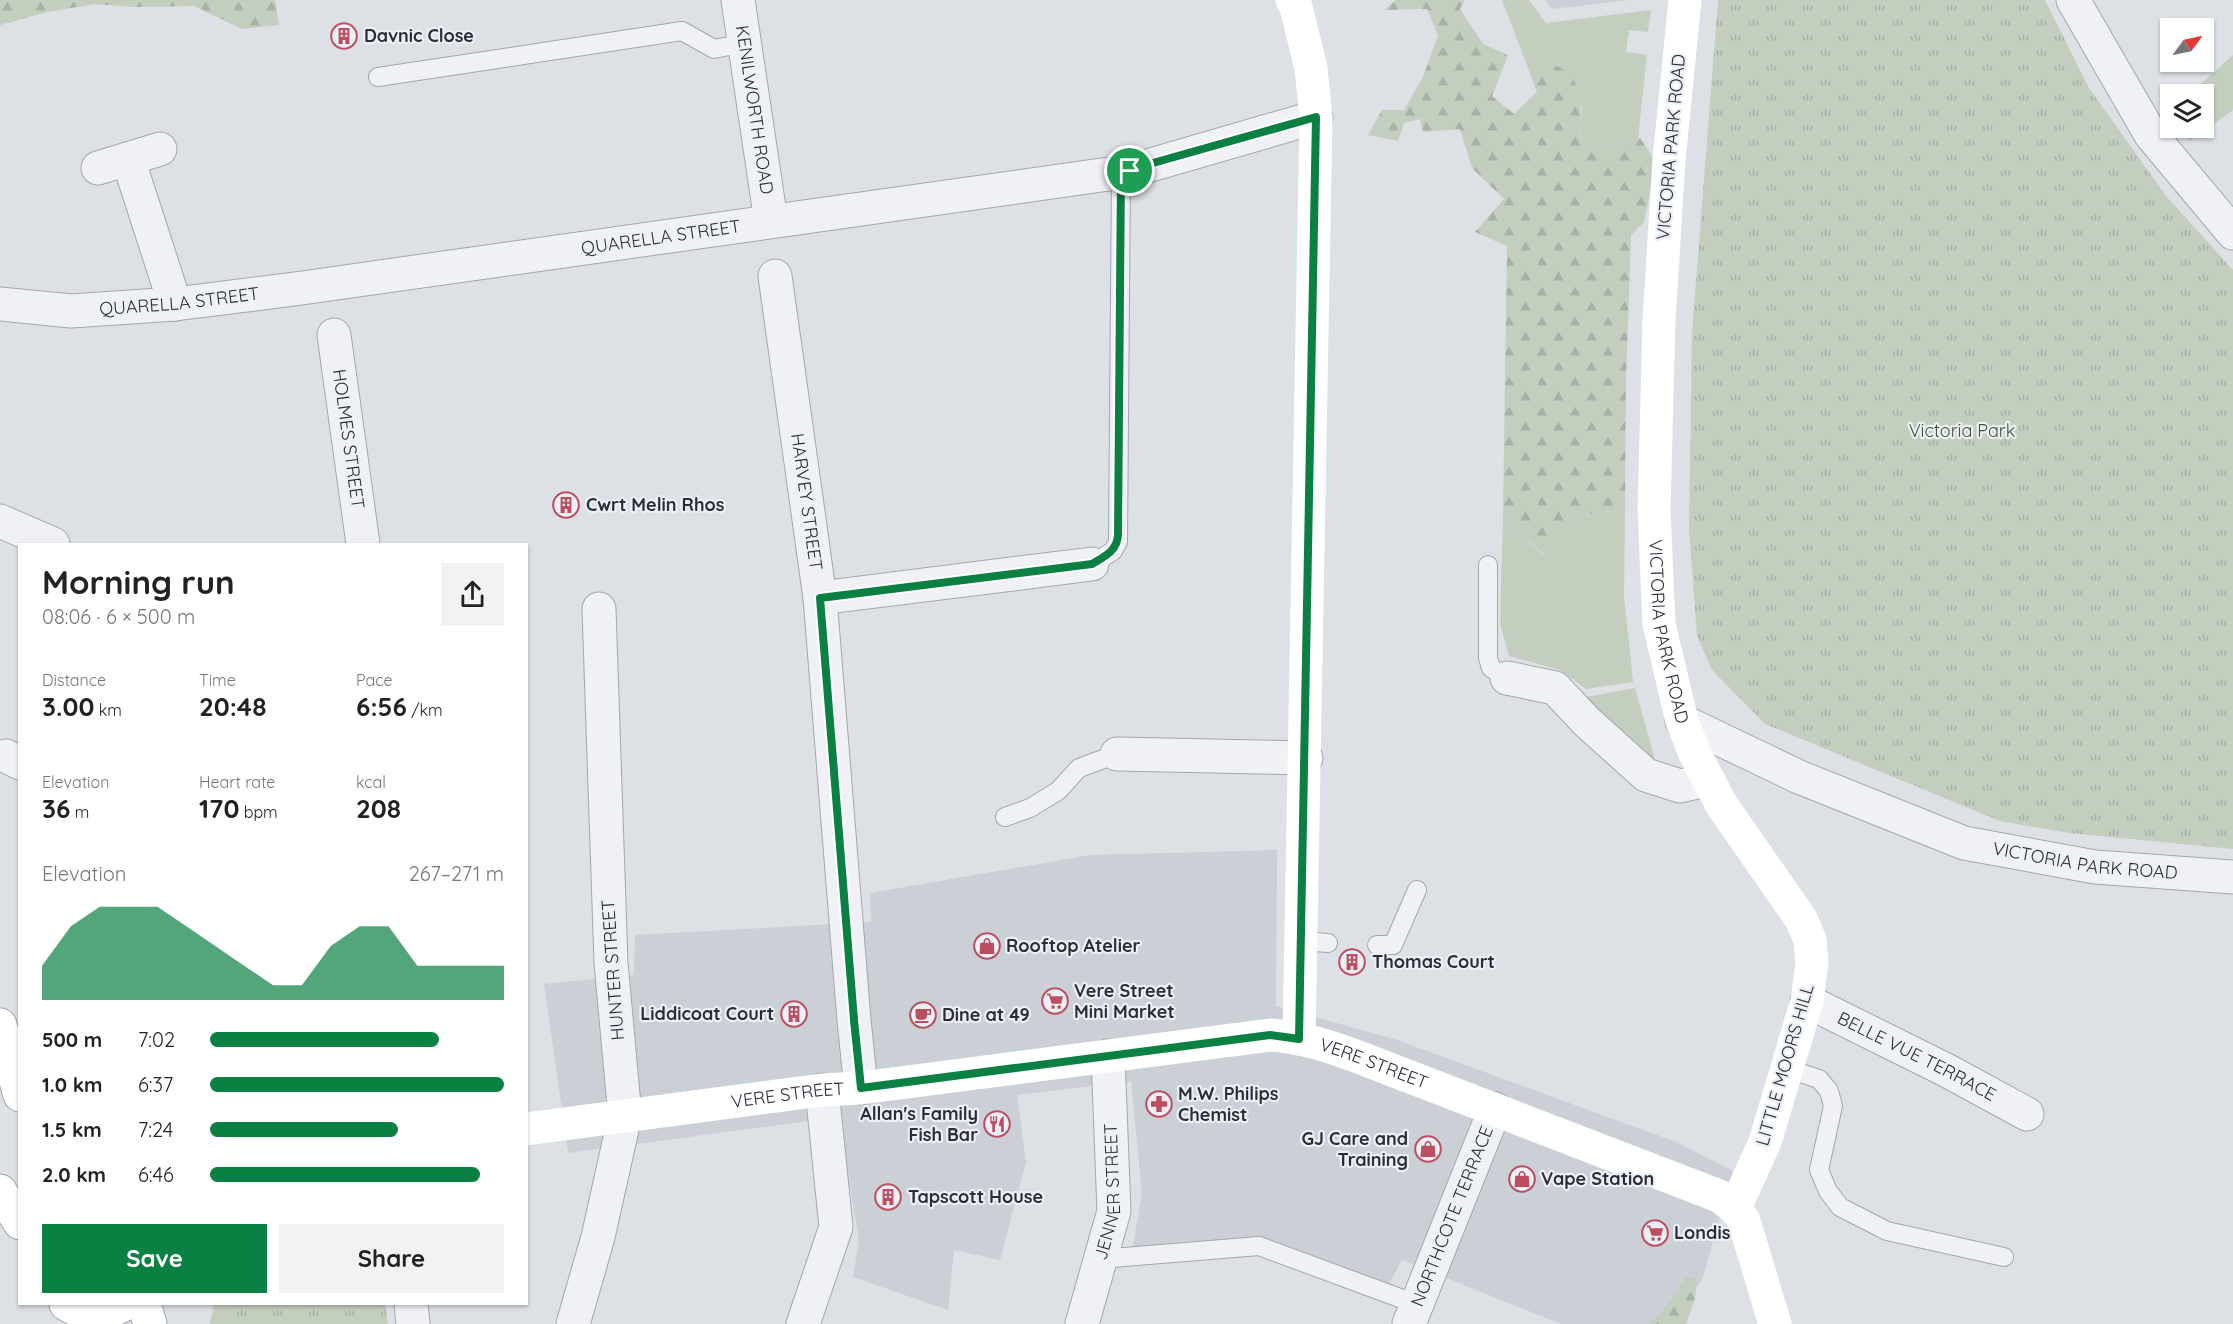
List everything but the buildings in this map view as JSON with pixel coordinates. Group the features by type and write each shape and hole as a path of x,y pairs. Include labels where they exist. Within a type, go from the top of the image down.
{"street":[{"name":"KENILWORTH ROAD","path":"738,0 771,221"},
{"path":"1292,0 1311,68 1316,117 1305,758 1315,942 1299,1039"},
{"name":"VICTORIA PARK ROAD","path":"1685,0 1662,246 1654,510 1659,624 1682,721 1798,777 1964,843 2095,867 2233,877"},
{"path":"2073,0 2151,135 2233,233"},
{"name":"QUARELLA STREET","path":"0,304 70,311 175,304 1121,172 1316,117"},
{"path":"159,149 113,163 175,304"},
{"name":"HARVEY STREET","path":"775,276 820,598 861,1088"},
{"name":"HOLMES STREET","path":"334,335 363,543"},
{"path":"0,521 51,543"},
{"path":"820,598 1092,564"},
{"name":"HUNTER STREET","path":"573,1324 598,1237 625,1116 610,963 599,609"},
{"path":"1507,678 1555,688 1587,722 1646,775 1680,786 1707,780"},
{"name":"LITTLE MOORS HILL","path":"1682,721 1707,780 1738,830 1801,919 1810,940 1812,963 1807,1000 1788,1069 1765,1142 1736,1208"},
{"path":"1117,754 1305,758"},
{"name":"BELLE VUE TERRACE","path":"1807,1000 2027,1114"},
{"path":"0,1025 18,1090"},
{"name":"VERE STREET","path":"528,1129 1270,1035 1299,1039 1336,1050 1495,1109 1719,1196 1736,1208"},
{"name":"JENNER STREET","path":"1082,1324 1114,1211 1108,1056"},
{"path":"803,1324 836,1227 822,1090"},
{"path":"0,1091 18,1096"},
{"name":"NORTHCOTE TERRACE","path":"1412,1314 1495,1109"},
{"path":"0,1191 18,1220"},
{"path":"1736,1208 1744,1221 1775,1324"},
{"path":"84,1313 104,1312 122,1305"},
{"path":"144,1305 150,1324"},
{"path":"411,1305 413,1324"}],"lane":[{"path":"378,77 682,31 714,49 744,43"},
{"path":"1092,564 1113,551 1118,542 1121,172"},
{"path":"1488,566 1488,658 1491,668 1507,678"},
{"path":"1005,817 1030,808 1058,791 1079,768 1117,754"},
{"path":"1377,945 1394,945 1417,890"},
{"path":"1788,1069 1819,1079 1828,1091 1833,1106 1820,1170 1828,1191 1840,1207 1887,1231 2004,1257"},
{"path":"1100,1259 1259,1246 1412,1314"}],"shaded area":[{"path":"1545,0 1630,0 1551,9"},
{"path":"1277,850 1276,1006 1397,1040 1676,1142 1733,1171 1702,1280 1664,1324 1561,1324 1402,1260 1388,1286 1264,1239 1133,1247 1142,1193 1131,1081 1017,1095 1026,1162 1000,1260 954,1250 948,1310 853,1277 859,1241 839,1117 568,1153 544,984 634,975 635,935 871,922 870,893 1091,855"}],"green space":[{"path":"0,0 275,0 279,25 242,29 194,6 133,7 94,4 48,12 0,25"},
{"path":"1396,0 1465,0 1460,9 1483,44 1508,55 1492,96 1514,114 1537,92 1536,65 1559,67 1568,73 1578,90 1581,112 1580,144 1614,147 1640,138 1656,162 1644,222 1631,235 1626,380 1625,509 1575,516 1545,556 1503,515 1507,246 1475,232 1504,199 1472,168 1460,129 1423,132 1420,119 1404,123 1398,141 1368,135 1382,110 1404,110 1423,77 1438,35 1427,9 1384,10"},
{"path":"1502,0 1529,0 1546,23 1651,10 1648,32 1629,30 1626,52 1647,55 1638,139 1614,147 1580,144 1582,106 1537,92"},
{"name":"Victoria Park","path":"1718,0 2045,0 2089,88 2166,196 2233,270 2233,849 2069,833 2000,821 1765,724 1712,670 1697,636 1689,529 1692,333"},
{"path":"2233,55 2233,110 2214,124 2214,84 2201,84"},
{"path":"1625,509 1624,596 1633,682 1586,689 1560,670 1509,656 1500,623 1503,515 1544,556 1575,516"},
{"path":"1635,688 1655,760 1639,751 1586,697"},
{"path":"1687,1276 1697,1280 1695,1299 1686,1324 1649,1324 1667,1306"},
{"path":"214,1305 385,1305 388,1324 210,1324"}],"place":[{"name":"Davnic Close","path":"344,36"},
{"name":"Cwrt Melin Rhos","path":"566,505"},
{"name":"Rooftop Atelier","path":"987,946"},
{"name":"Thomas Court","path":"1352,962"},
{"name":"Vere Street Mini Market","path":"1055,1001"},
{"name":"Liddicoat Court","path":"794,1014"},
{"name":"Dine at 49","path":"923,1015"},
{"name":"M.W. Philips Chemist","path":"1159,1104"},
{"name":"Allan's Family Fish Bar","path":"997,1124"},
{"name":"GJ Care and Training","path":"1428,1149"},
{"name":"Vape Station","path":"1522,1179"},
{"name":"Tapscott House","path":"888,1197"},
{"name":"Londis","path":"1655,1233"}],"route":[{"path":"1316,117 1299,1039 1270,1035 861,1088 820,598 1092,564 1113,551 1118,542 1121,172 1130,171 1316,117"}]}
